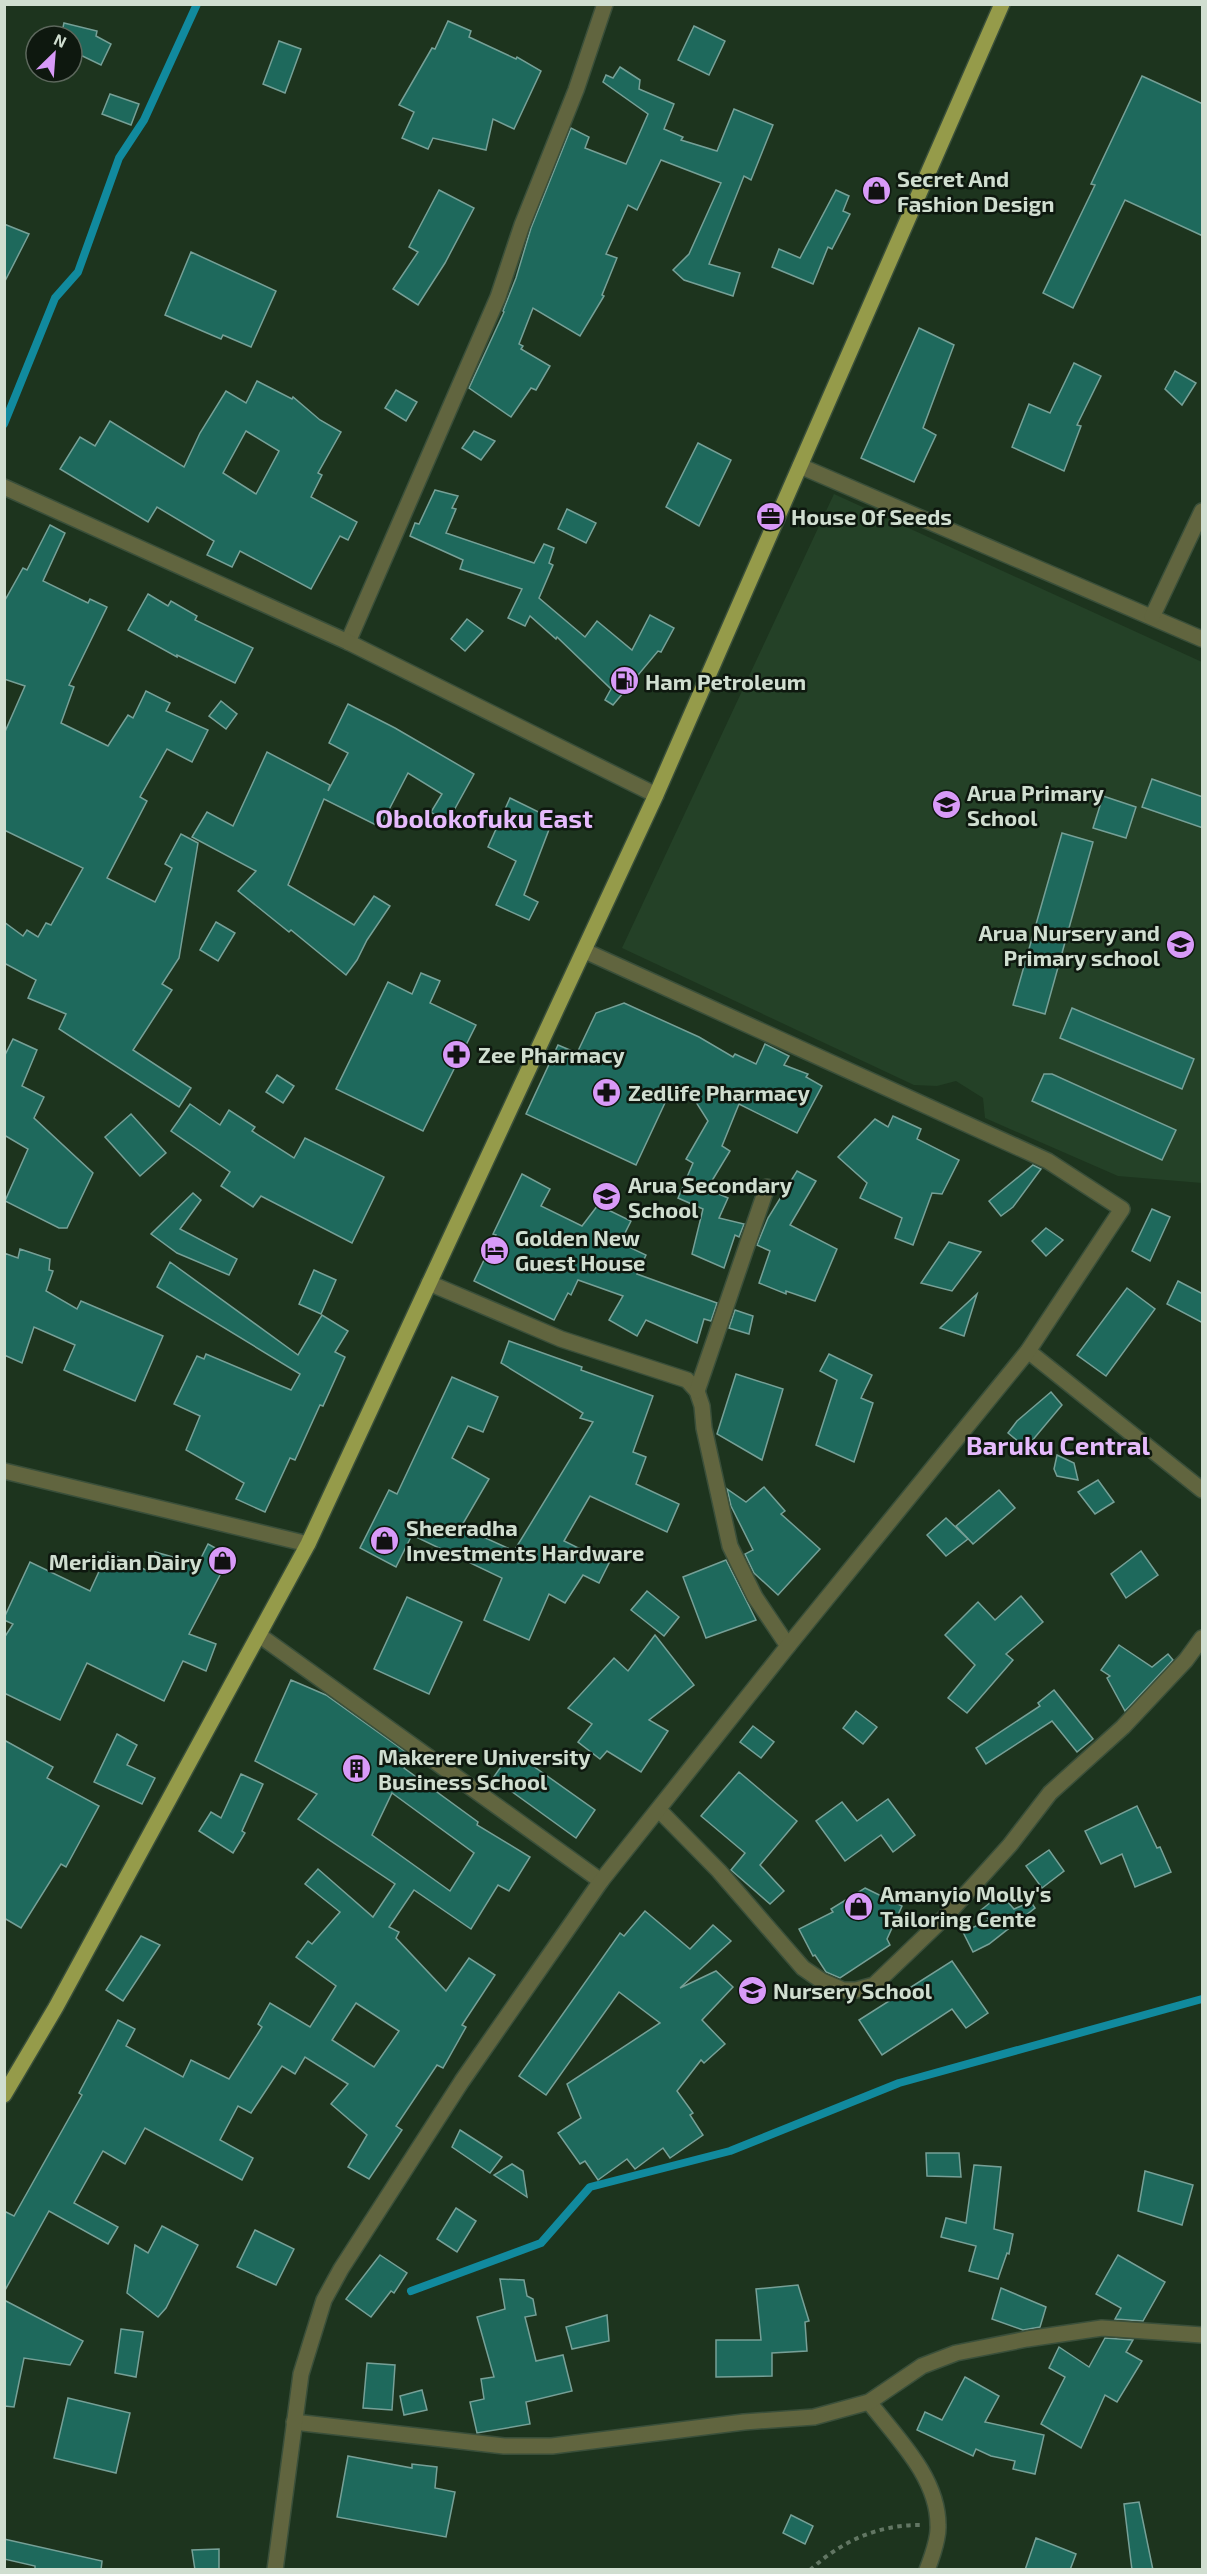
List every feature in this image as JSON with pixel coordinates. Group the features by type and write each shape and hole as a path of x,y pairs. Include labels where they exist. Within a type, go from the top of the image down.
{"main road":[{"path":"4,2095 56,2007 308,1544 656,795 1002,4"}],"street":[{"path":"348,642 498,297 522,225 576,90 605,4"},
{"path":"801,466 1203,639"},
{"path":"4,488 348,642 656,795"},
{"path":"1152,617 1203,511"},
{"path":"275,2570 301,2374 324,2300 341,2270 462,2081 601,1881 788,1646 1028,1351 1122,1209 1048,1161 585,951"},
{"path":"697,1391 767,1187"},
{"path":"429,1282 561,1339 687,1380 697,1391 702,1407 704,1428 729,1546 755,1597 788,1646"},
{"path":"1028,1351 1203,1490"},
{"path":"4,1471 308,1544"},
{"path":"259,1635 601,1881"},
{"path":"659,1810 719,1871 804,1968 822,1981 843,1990 856,1990 874,1985 946,1916 1010,1845 1050,1793 1123,1727 1186,1660 1203,1638"},
{"path":"294,2422 504,2446 552,2446 744,2422 814,2416 869,2402 922,2366 956,2352 1102,2328 1203,2336"},
{"path":"869,2402 925,2475 933,2495 939,2525 927,2570"}],"path":[{"path":"810,2570 830,2551 854,2537 900,2525 939,2525"}],"shaded area":[{"name":"Arua Primary School","path":"834,494 1202,662 1202,1183 1118,1176 985,1118 983,1098 956,1081 937,1086 914,1085 622,948"}],"building":[{"path":"448,21 471,31 469,37 516,59 517,57 541,71 514,129 493,119 486,150 433,138 428,149 402,138 414,112 399,105 432,48 435,49"},
{"path":"694,26 725,41 709,75 678,60"},
{"path":"84,28 97,31 96,36 111,44 101,65 84,57"},
{"path":"279,41 301,49 285,93 263,84"},
{"path":"620,67 640,80 639,89 674,104 664,129 683,137 681,140 717,151 734,109 773,125 751,180 744,176 709,264 740,273 733,296 684,280 673,270 689,254 721,183 661,160 637,210 628,205 606,254 617,258 602,295 604,296 580,336 533,308 519,344 523,346 521,349 550,366 536,390 531,388 511,417 469,388 504,312 531,228 571,128 589,137 585,148 626,164 648,114 603,82 606,75 613,78"},
{"path":"1142,76 1203,104 1203,236 1125,200 1073,308 1043,293 1095,185 1091,184"},
{"path":"110,94 139,104 131,125 102,114"},
{"path":"439,190 474,208 445,263 418,305 393,289 418,252 409,247"},
{"path":"836,190 849,196 843,211 850,214 832,249 828,247 813,284 772,267 779,249 800,258"},
{"path":"4,224 29,234 4,283"},
{"path":"191,252 276,291 251,347 223,335 221,339 165,315"},
{"path":"919,328 954,345 923,428 936,435 914,482 861,458"},
{"path":"1074,363 1101,376 1077,425 1081,426 1064,471 1012,447 1029,404 1050,413"},
{"path":"1175,371 1196,383 1182,405 1165,389"},
{"path":"257,381 292,399 293,397 320,420 341,432 318,473 322,475 311,497 357,522 348,540 340,536 311,589 240,551 232,567 207,555 214,541 157,507 148,522 60,469 80,437 95,446 110,421 184,467 200,433 226,391 246,403","holes":["246,431 279,451 256,494 223,473"]},
{"path":"396,390 417,402 406,421 385,408"},
{"path":"474,431 495,441 481,460 462,448"},
{"path":"698,443 731,460 699,526 666,507"},
{"path":"435,490 458,496 452,508 456,509 446,533 534,563 544,544 554,548 549,563 553,565 539,598 585,637 597,621 632,650 650,615 674,628 661,652 658,651 613,705 605,700 611,689 557,637 556,639 530,616 525,626 508,618 522,589 460,569 463,560 410,536 415,523 419,524"},
{"path":"567,509 596,523 586,543 558,529"},
{"path":"50,525 65,533 43,581 88,603 90,599 107,607 69,685 74,687 61,723 108,746 128,715 133,718 146,691 170,703 166,711 208,730 192,762 167,749 140,797 147,801 107,878 155,902 172,868 165,864 181,834 198,843 179,958 162,984 172,990 133,1050 191,1088 179,1107 59,1029 66,1014 28,998 36,980 4,963 4,922 23,936 27,930 38,937 46,923 51,925 83,868 4,830 4,734 25,686 4,679 4,602 23,568 27,570"},
{"path":"148,594 168,606 171,601 197,616 195,620 253,648 235,683 177,655 177,657 128,630"},
{"path":"467,619 483,631 465,651 451,639"},
{"path":"221,701 237,714 226,729 209,716"},
{"path":"348,704 395,728 474,774 447,823 431,812 442,794 408,773 380,827 324,799 288,885 354,925 374,896 390,906 346,975 238,891 256,871 192,837 207,812 233,826 267,752 330,785 328,791 348,753 329,743"},
{"path":"1152,779 1203,797 1203,828 1142,807"},
{"path":"1103,796 1136,807 1126,838 1093,828"},
{"path":"510,798 553,819 524,895 538,902 529,920 496,905 516,861 488,847"},
{"path":"1062,833 1093,842 1045,1014 1013,1005"},
{"path":"216,922 235,933 218,961 200,950"},
{"path":"421,973 440,981 430,1003 476,1025 423,1131 336,1089 388,982 412,994"},
{"path":"624,1003 699,1037 733,1057 735,1054 756,1064 765,1044 789,1056 784,1065 808,1074 806,1077 822,1086 797,1133 739,1104 722,1146 730,1151 707,1189 728,1198 719,1218 744,1224 739,1237 735,1235 724,1268 692,1254 703,1209 678,1198 693,1163 686,1159 708,1121 696,1102 671,1090 636,1165 526,1114 558,1045 577,1053 596,1013"},
{"path":"1072,1008 1194,1059 1182,1089 1060,1038"},
{"path":"13,1039 37,1050 22,1086 44,1097 34,1118 93,1173 67,1228 59,1228 5,1201 28,1149 4,1135 4,1057"},
{"path":"1044,1074 1052,1074 1176,1130 1162,1160 1032,1101"},
{"path":"277,1075 294,1086 283,1103 266,1092"},
{"path":"190,1104 220,1125 229,1110 255,1127 252,1131 294,1158 305,1138 384,1177 352,1243 261,1196 253,1207 221,1186 230,1172 171,1131"},
{"path":"131,1114 166,1153 140,1176 105,1137"},
{"path":"893,1116 921,1129 917,1139 959,1160 942,1194 932,1193 913,1245 895,1238 902,1218 860,1198 867,1183 838,1157 875,1119 888,1127"},
{"path":"1033,1165 1041,1169 1013,1207 1001,1216 989,1201"},
{"path":"797,1171 816,1181 790,1225 837,1249 815,1301 786,1291 786,1294 759,1283 770,1251 757,1245 768,1218"},
{"path":"522,1174 550,1189 541,1206 582,1226 598,1205 631,1221 620,1243 646,1255 637,1274 717,1303 711,1321 704,1319 697,1343 646,1320 637,1336 609,1320 623,1296 578,1280 571,1295 568,1293 554,1320 474,1281 496,1235 493,1234"},
{"path":"193,1193 201,1200 180,1229 237,1259 229,1275 177,1253 151,1234"},
{"path":"1152,1209 1170,1217 1150,1261 1132,1251"},
{"path":"1046,1228 1063,1240 1046,1256 1032,1241"},
{"path":"949,1242 981,1252 952,1291 921,1283"},
{"path":"20,1249 50,1259 49,1270 53,1271 46,1291 77,1309 81,1301 163,1336 135,1401 64,1370 75,1345 34,1327 22,1363 4,1355 4,1253 18,1258"},
{"path":"170,1262 298,1355 322,1315 348,1331 335,1352 345,1357 323,1406 320,1405 295,1460 290,1458 265,1512 236,1499 244,1483 186,1450 200,1416 174,1404 197,1356 204,1359 206,1354 291,1390 300,1374 157,1287"},
{"path":"314,1270 336,1280 321,1314 299,1304"},
{"path":"1178,1281 1203,1294 1203,1323 1167,1304"},
{"path":"1127,1288 1155,1309 1106,1376 1077,1355"},
{"path":"977,1294 964,1336 940,1328"},
{"path":"735,1310 753,1316 749,1334 729,1328"},
{"path":"509,1341 653,1396 633,1452 646,1457 636,1484 679,1504 667,1532 590,1496 564,1541 609,1563 599,1583 583,1575 565,1603 549,1594 529,1640 484,1620 502,1578 412,1535 396,1567 360,1548 389,1490 397,1494 452,1377 498,1397 483,1432 468,1426 452,1458 489,1479 461,1527 514,1551 593,1422 580,1418 583,1413 501,1363"},
{"path":"829,1354 872,1375 861,1398 873,1403 854,1462 816,1445 837,1380 820,1371"},
{"path":"736,1374 783,1389 762,1460 717,1434"},
{"path":"1051,1392 1062,1405 1026,1448 1008,1433 1017,1421"},
{"path":"1057,1455 1074,1463 1078,1480 1057,1476 1054,1469"},
{"path":"1098,1480 1114,1502 1095,1514 1078,1492"},
{"path":"764,1487 785,1511 781,1514 820,1549 778,1595 754,1573 745,1554 753,1550 731,1506 727,1489 746,1502"},
{"path":"999,1490 1015,1508 973,1544 956,1526"},
{"path":"946,1518 968,1539 946,1556 927,1535"},
{"path":"208,1544 230,1556 189,1634 216,1644 206,1671 183,1661 164,1701 87,1663 60,1720 4,1693 4,1638 13,1624 4,1618 30,1562 90,1591 108,1552 150,1572 155,1552 198,1564"},
{"path":"1141,1551 1158,1575 1126,1598 1111,1574"},
{"path":"726,1560 756,1620 706,1638 683,1577"},
{"path":"647,1591 679,1617 664,1636 631,1610"},
{"path":"1021,1596 1043,1622 1006,1654 1013,1660 967,1713 948,1698 975,1665 945,1635 978,1602 995,1620"},
{"path":"407,1597 462,1622 429,1694 374,1669"},
{"path":"655,1635 694,1685 649,1720 668,1731 641,1772 607,1751 600,1759 578,1742 592,1724 568,1708 614,1658 628,1671"},
{"path":"1119,1645 1152,1667 1168,1654 1173,1660 1125,1711 1107,1678 1110,1676 1101,1670"},
{"path":"291,1680 326,1695 410,1755 404,1768 478,1822 477,1825 530,1857 509,1891 498,1885 471,1929 414,1890 389,1927 399,1932 396,1938 446,1991 469,1958 495,1975 462,2025 466,2027 443,2068 437,2065 396,2126 402,2130 369,2179 348,2167 367,2135 331,2104 348,2084 305,2057 295,2074 282,2066 251,2113 238,2106 220,2140 253,2158 242,2180 145,2128 125,2164 103,2151 74,2203 118,2227 108,2244 49,2211 4,2292 4,2211 14,2216 82,2095 79,2093 118,2020 135,2029 126,2046 183,2077 191,2060 229,2079 262,2027 258,2024 270,2003 310,2027 336,1986 296,1957 308,1941 312,1944 340,1912 305,1884 318,1869 373,1917 395,1884 298,1819 317,1794 255,1761","holes":["392,1793 474,1853 450,1891 372,1835","356,2003 399,2031 374,2067 332,2040"]},
{"path":"1054,1690 1093,1739 1077,1752 1052,1721 986,1764 976,1748 1040,1706 1038,1703"},
{"path":"856,1711 877,1727 863,1744 843,1728"},
{"path":"753,1726 774,1742 761,1758 740,1742"},
{"path":"117,1734 137,1745 127,1765 155,1778 142,1804 94,1782"},
{"path":"4,1740 53,1767 47,1778 99,1806 66,1867 61,1864 21,1928 4,1918"},
{"path":"512,1751 595,1810 576,1838 493,1778"},
{"path":"739,1772 797,1821 760,1865 784,1891 770,1904 731,1870 745,1853 701,1816"},
{"path":"241,1774 263,1784 242,1831 245,1833 233,1853 199,1831 211,1812 221,1818"},
{"path":"888,1799 915,1835 893,1852 881,1835 845,1861 816,1821 842,1802 857,1821"},
{"path":"1137,1806 1171,1872 1135,1887 1122,1854 1101,1864 1085,1831"},
{"path":"1049,1850 1064,1871 1042,1888 1026,1866"},
{"path":"865,1888 902,1906 887,1939 890,1945 840,1978 826,1972 815,1955 813,1956 799,1929 833,1912 831,1909"},
{"path":"1001,1894 1014,1909 1031,1902 1035,1908 989,1944 973,1952 963,1932 989,1920 981,1910"},
{"path":"645,1911 690,1949 713,1925 731,1941 680,1988 716,1971 733,1987 702,2020 725,2044 704,2063 701,2060 677,2091 693,2113 690,2115 703,2135 670,2158 663,2148 635,2169 627,2159 598,2180 585,2161 580,2164 558,2133 581,2118 567,2084 660,2023 619,1992 546,2095 519,2076 620,1933 624,1936"},
{"path":"141,1936 160,1945 123,2001 106,1990"},
{"path":"952,1961 988,2013 966,2028 952,2009 882,2055 859,2020"},
{"path":"460,2130 502,2157 490,2173 452,2147"},
{"path":"926,2153 959,2153 961,2177 927,2176"},
{"path":"512,2164 523,2171 527,2197 494,2175"},
{"path":"974,2165 1001,2167 994,2229 1013,2234 1009,2254 1007,2253 998,2279 969,2271 976,2246 941,2237 946,2218 966,2223"},
{"path":"1145,2171 1193,2185 1182,2225 1138,2211"},
{"path":"456,2208 476,2221 457,2252 437,2239"},
{"path":"162,2226 198,2245 166,2308 158,2317 127,2293 135,2245 148,2253"},
{"path":"255,2230 294,2249 276,2285 237,2267"},
{"path":"380,2255 407,2273 394,2293 391,2291 371,2317 346,2299"},
{"path":"1118,2255 1165,2282 1143,2321 1115,2319 1121,2308 1096,2294"},
{"path":"500,2279 524,2280 527,2296 533,2299 536,2315 525,2317 536,2361 563,2355 572,2391 526,2402 530,2424 477,2433 470,2402 484,2399 481,2379 494,2377 477,2317 505,2309"},
{"path":"798,2285 809,2321 805,2322 807,2351 772,2353 772,2376 716,2377 716,2340 761,2340 756,2289"},
{"path":"1001,2288 1046,2307 1040,2327 1023,2330 992,2319"},
{"path":"4,2300 83,2341 70,2365 24,2358 14,2407 4,2406"},
{"path":"607,2315 609,2341 572,2349 566,2327"},
{"path":"121,2329 143,2332 136,2377 115,2373"},
{"path":"1105,2338 1133,2340 1126,2352 1142,2361 1117,2402 1105,2395 1081,2448 1041,2424 1065,2377 1049,2368 1059,2347 1089,2367"},
{"path":"367,2363 395,2365 392,2410 363,2408"},
{"path":"965,2377 999,2396 985,2422 1044,2435 1035,2474 1013,2469 1015,2461 991,2456 976,2449 973,2456 917,2430 925,2412 942,2420"},
{"path":"422,2390 427,2410 404,2415 400,2396"},
{"path":"68,2398 130,2413 116,2473 54,2458"},
{"path":"348,2456 412,2468 412,2464 437,2467 435,2488 455,2492 446,2537 337,2517"},
{"path":"1139,2502 1153,2570 1132,2570 1124,2504"},
{"path":"791,2515 813,2526 805,2544 783,2533"},
{"path":"1036,2538 1076,2554 1070,2570 1025,2570"},
{"path":"4,2539 102,2561 101,2570 35,2570 35,2566 4,2559"},
{"path":"219,2549 219,2570 195,2570 192,2550"}],"waterway":[{"path":"4,424 55,298 78,272 119,158 144,120 197,4"},
{"path":"411,2291 541,2243 590,2187 730,2151 899,2083 1202,1999"}],"place":[{"name":"Secret And Fashion Design","path":"876,191"},
{"name":"House Of Seeds","path":"770,516"},
{"name":"Ham Petroleum","path":"624,681"},
{"name":"Arua Primary School","path":"946,805"},
{"name":"Arua Nursery and Primary school","path":"1181,945"},
{"name":"Zee Pharmacy","path":"457,1054"},
{"name":"Zedlife Pharmacy","path":"607,1092"},
{"name":"Arua Secondary School","path":"607,1197"},
{"name":"Golden New Guest House","path":"494,1250"},
{"name":"Sheeradha Investments Hardware","path":"385,1540"},
{"name":"Meridian Dairy","path":"223,1561"},
{"name":"Makerere University Business School","path":"357,1769"},
{"name":"Amanyio Molly's Tailoring Cente","path":"859,1906"},
{"name":"Nursery School","path":"752,1990"}],"district":[{"name":"Obolokofuku East","path":"484,817"},
{"name":"Baruku Central","path":"1058,1444"}]}
